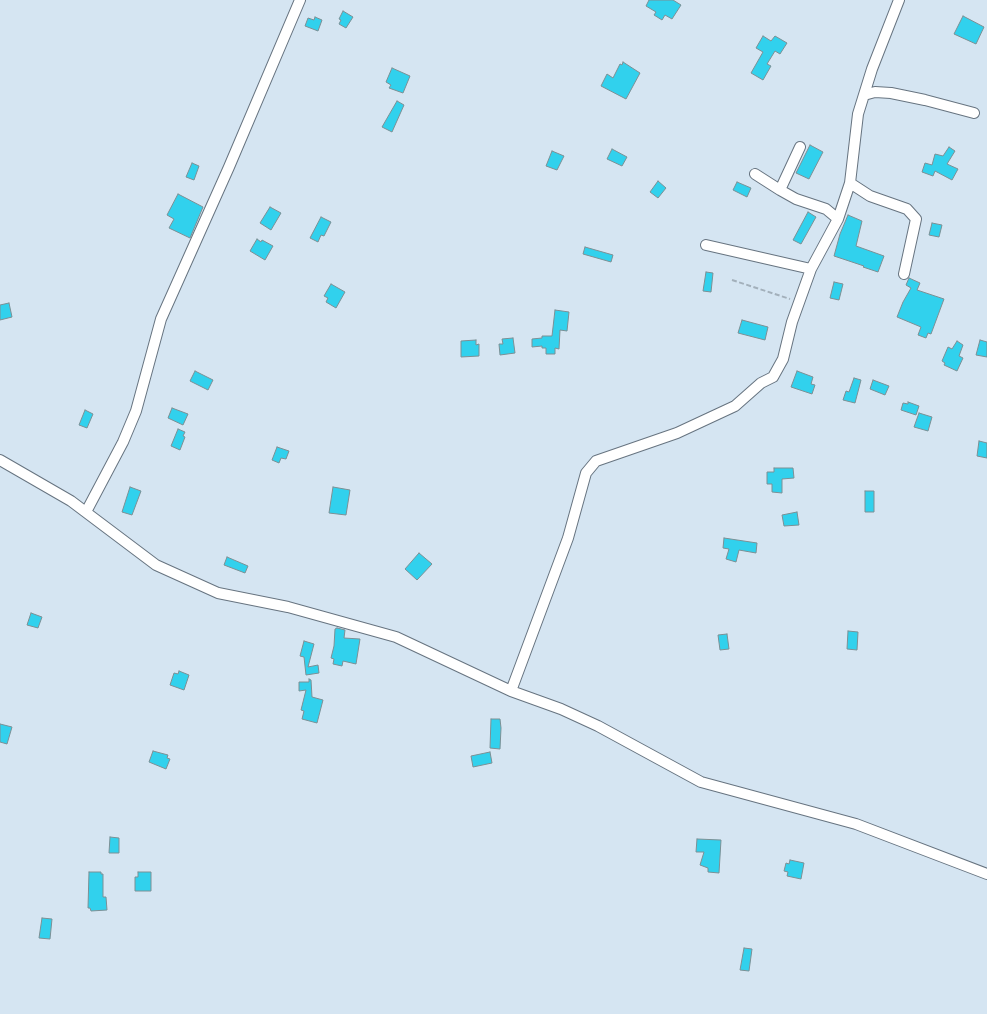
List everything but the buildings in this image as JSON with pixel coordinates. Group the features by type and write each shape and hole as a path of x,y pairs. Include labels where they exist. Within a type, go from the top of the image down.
{"street":[{"path":"86,512 123,442 136,411 161,319 229,167 300,0"},
{"path":"511,691 568,538 586,473 596,461 677,433 735,406 761,383 773,377 782,359 792,322 811,269 838,218 850,182 858,114 899,0"},
{"path":"864,95 875,92 891,93 974,113"},
{"path":"780,190 800,147"},
{"path":"755,174 796,199 826,209 838,218"},
{"path":"850,182 870,196 907,209 916,219 904,274"},
{"path":"706,245 811,269"},
{"path":"0,460 71,501 156,565 218,593 288,607 396,637 511,691 561,709 598,726 701,782 856,824 987,874"}],"path":[{"path":"732,280 799,303"}]}
